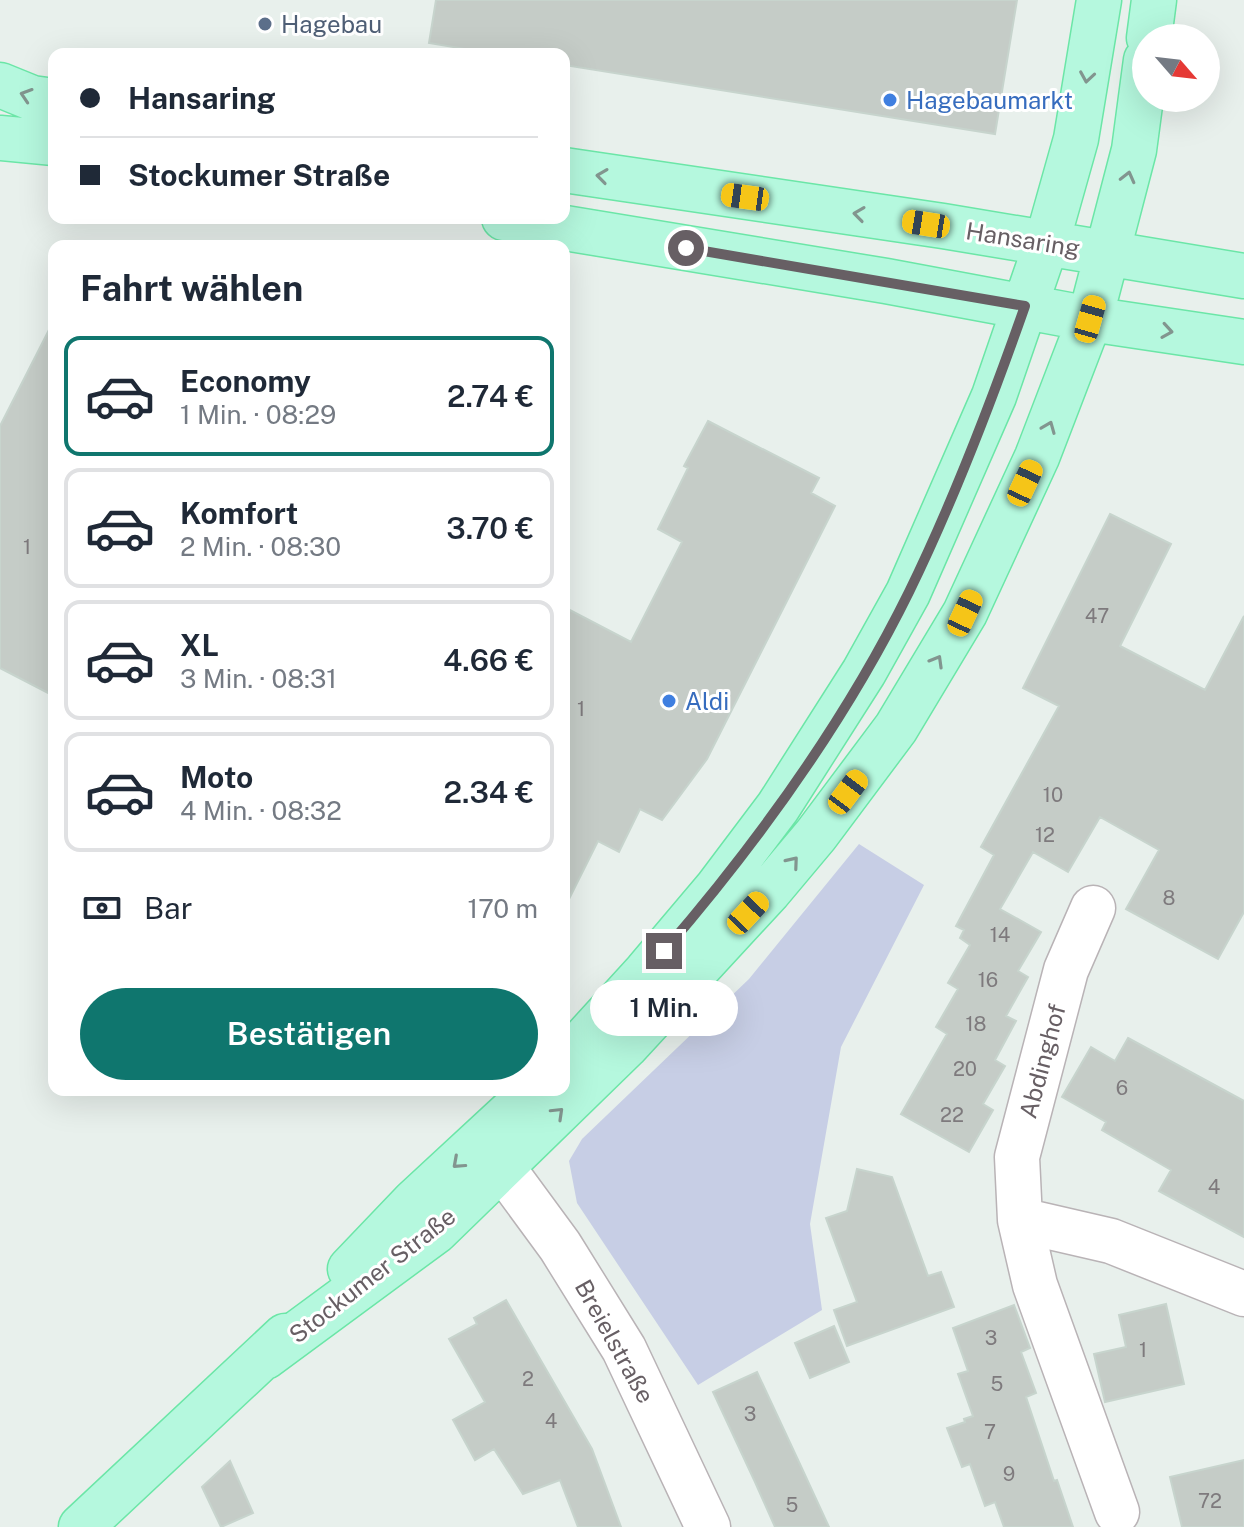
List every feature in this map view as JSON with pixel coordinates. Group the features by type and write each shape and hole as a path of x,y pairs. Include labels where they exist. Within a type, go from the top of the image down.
{"main road":[{"path":"570,1055 717,888 778,807 849,696 908,593 994,396 1047,242 1076,139 1099,0"},
{"path":"1151,24 1154,0"},
{"path":"0,85 32,98 48,100"},
{"name":"Stockumer Straße","path":"265,1357 436,1231 626,1046 769,891 816,835 896,728 965,613 1037,457 1090,319 1134,150 1139,112"},
{"path":"0,138 48,142"},
{"name":"Hansaring","path":"570,171 1047,242 1244,276"},
{"path":"540,224 886,281 1090,319 1244,342"},
{"name":"Stockumer Straße","path":"81,1527 265,1357 414,1202 529,1096"}],"street":[{"name":"Abdinghof","path":"1093,908 1066,970 1017,1157 1020,1220 1035,1285 1117,1512"},
{"name":"Breielstraße","path":"502,1167 560,1246 624,1349 708,1527"},
{"path":"1020,1220 1111,1241 1244,1294"}],"shaded area":[{"path":"859,844 924,885 841,1047 810,1224 822,1310 698,1385 577,1203 569,1161 582,1139 749,979"}],"building":[{"name":"Hagebaumarkt","path":"436,0 1017,0 995,134 570,66 570,48 459,48 429,43"},
{"path":"48,332 48,693 0,668 0,426"},
{"name":"Aldi","path":"708,421 819,478 811,493 835,506 707,759 662,820 640,809 619,852 598,841 570,897 570,610 631,642 682,542 658,529 688,468 684,466"},
{"path":"1110,514 1171,544 1120,646 1205,690 1244,616 1244,912 1218,959 1126,909 1159,850 1100,817 1068,872 1033,852 1000,909 1041,932 1018,971 1028,977 1006,1016 1016,1021 995,1060 1005,1066 983,1104 993,1110 969,1152 901,1114 947,1034 936,1027 958,989 948,983 970,945 960,938 964,930 956,926 994,855 981,847 1059,706 1023,688"},
{"path":"1128,1038 1244,1101 1244,1237 1159,1191 1171,1170 1102,1130 1106,1122 1062,1097 1091,1047 1115,1061"},
{"path":"857,1169 892,1177 928,1276 941,1272 954,1307 847,1346 834,1310 857,1302 826,1218 847,1211"},
{"path":"506,1300 592,1449 621,1527 578,1527 560,1480 523,1494 494,1449 475,1460 453,1420 485,1402 449,1339 477,1324 474,1318"},
{"path":"1166,1304 1184,1384 1105,1402 1094,1354 1126,1347 1119,1315"},
{"path":"1014,1305 1030,1348 1021,1352 1036,1393 1026,1397 1073,1527 1004,1527 995,1502 985,1506 970,1464 962,1467 947,1428 973,1416 958,1374 968,1371 953,1328"},
{"path":"834,1326 849,1362 810,1378 795,1343"},
{"path":"757,1372 829,1527 775,1527 713,1392"},
{"path":"1244,1460 1244,1527 1182,1527 1170,1477"},
{"path":"230,1461 253,1513 221,1527 202,1487"}],"place":[{"name":"Hagebau","path":"265,24"},
{"name":"Hagebaumarkt","path":"890,100"},
{"name":"Aldi","path":"669,701"}],"route":[{"path":"664,951 717,888 778,807 864,672 908,593 946,508 994,396 1025,306 686,248"}]}
